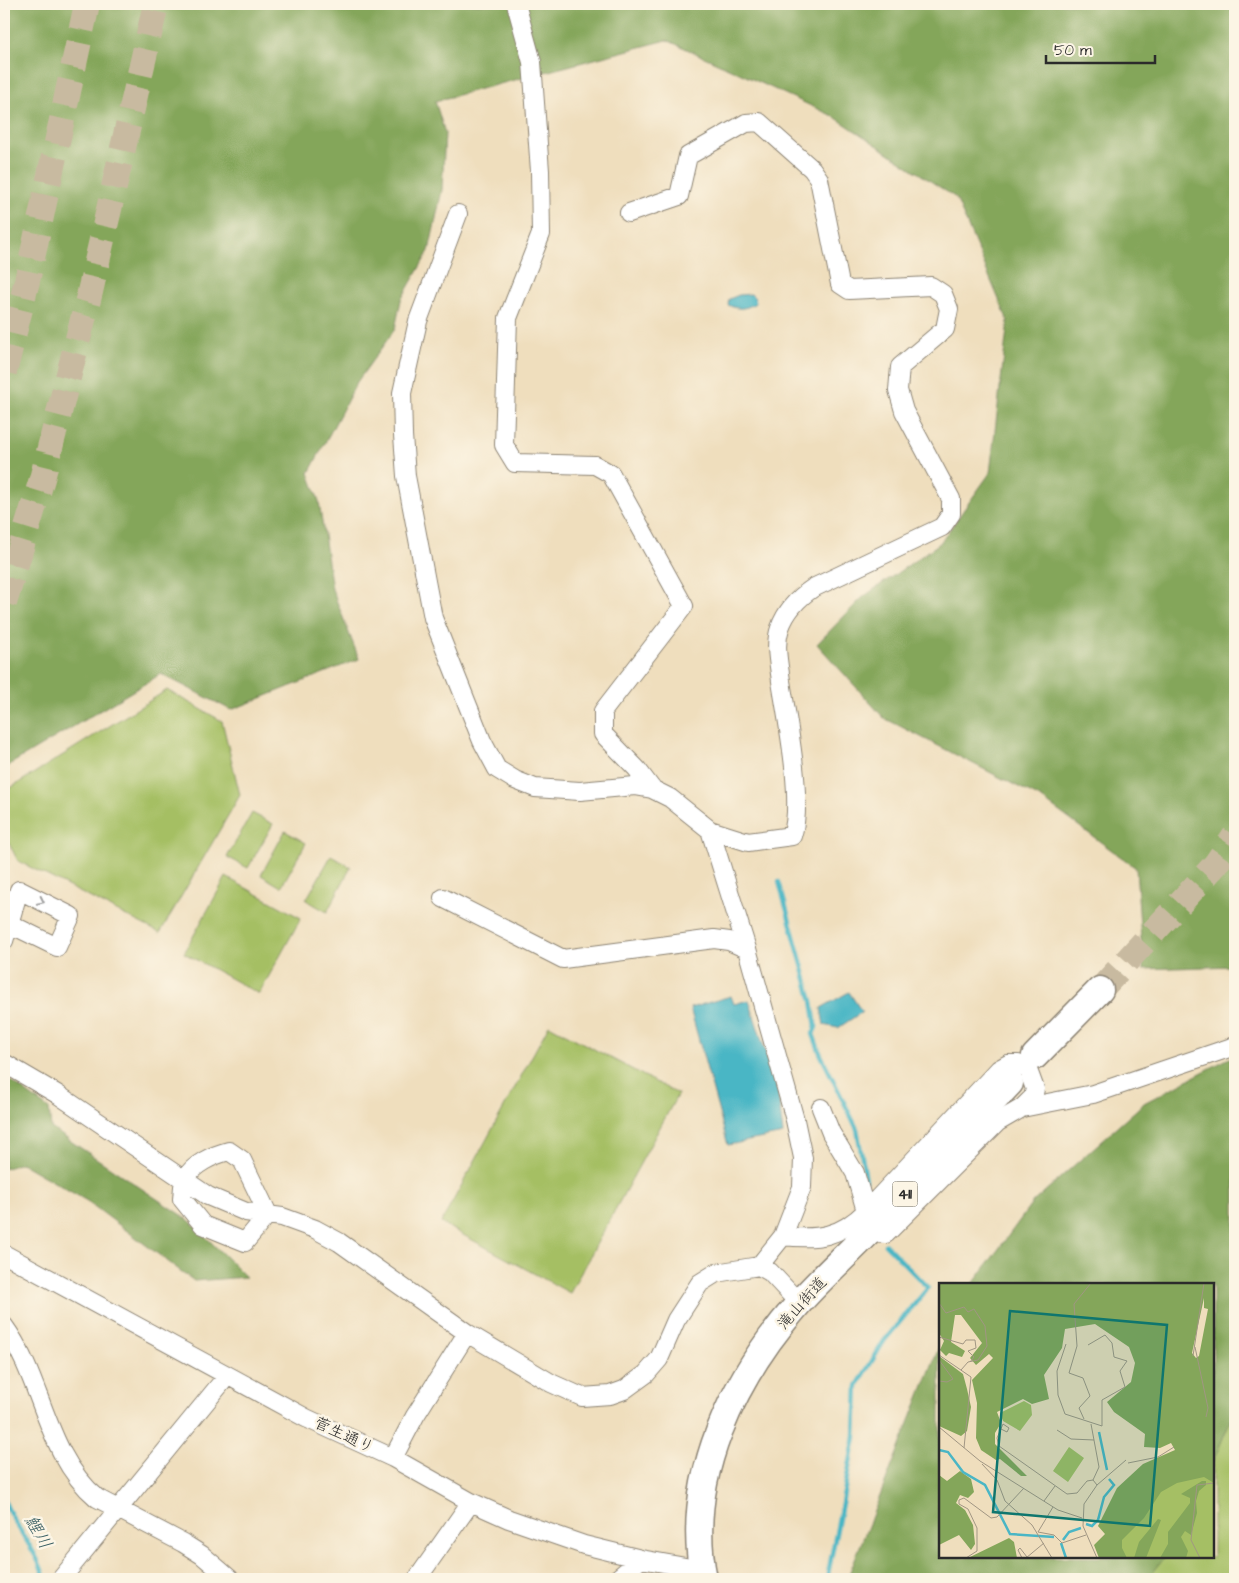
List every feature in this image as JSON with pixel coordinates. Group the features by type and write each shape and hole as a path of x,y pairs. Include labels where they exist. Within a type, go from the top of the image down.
{"highway":[{"path":"1034,1056 1100,990"},
{"name":"滝山街道","path":"703,1575 700,1514 710,1457 716,1438 761,1351 867,1222 1010,1083"}],"street":[{"path":"516,4 532,62 542,223 541,234 508,318 504,445 515,463 595,465 611,474 684,606 603,711 603,734 637,769 652,789"},
{"path":"458,214 418,321 402,393 406,476 433,618 482,741 497,769 515,780 535,788 580,791 635,786 652,789 670,798 710,830 748,842 792,836 797,823 792,748 777,649 779,629 800,596 812,588 942,527 951,514 951,499 904,411 898,390 900,367 945,329 949,309 943,294 931,286 849,290 840,284 819,179 812,169 759,122 746,123 688,156 680,196 629,213"},
{"path":"710,830 738,920 795,1120 803,1158 802,1188 783,1236 759,1266"},
{"path":"443,898 563,959 714,939 729,941 746,949"},
{"path":"1022,1108 1093,1094 1235,1046"},
{"path":"4,1063 57,1094 208,1196 231,1207 296,1221 339,1242 467,1333 570,1392 582,1396 610,1395 624,1390 646,1374 659,1359 676,1320 700,1283 716,1273 759,1266 770,1272 799,1303"},
{"path":"783,1236 801,1238 830,1235 867,1222 999,1068 1008,1064 1018,1064 1028,1070 1035,1088 1033,1097 1022,1108 998,1122 886,1234 867,1222 854,1174 831,1133 821,1108"},
{"path":"229,1151 242,1160 268,1214 245,1242 203,1225 182,1199 184,1179 201,1163 217,1154 229,1151"},
{"name":"菅生通り","path":"4,1254 306,1418 393,1458 471,1502 509,1519 575,1542 703,1575"},
{"path":"4,1326 27,1363 64,1459 83,1486 97,1498 202,1555 230,1579"},
{"path":"393,1458 415,1416 467,1333"},
{"path":"62,1577 119,1510 227,1376"},
{"path":"417,1579 471,1502"},
{"path":"617,1579 641,1559"}],"green space":[{"path":"4,4 1235,4 1235,966 1143,969 1136,868 1042,799 884,718 817,644 863,597 940,543 990,473 1008,321 956,198 833,116 667,40 435,101 445,133 442,190 429,251 401,300 395,329 357,382 309,473 319,501 332,589 359,659 231,710 161,674 4,768"},
{"path":"167,690 222,721 240,795 160,933 18,861 4,834 4,792"},
{"path":"252,813 273,824 248,868 227,857"},
{"path":"285,831 306,843 281,887 261,875"},
{"path":"331,856 351,867 327,912 306,900"},
{"path":"226,877 301,918 259,994 184,953"},
{"path":"549,1025 678,1094 570,1293 441,1223"},
{"path":"1235,1055 1235,1409 1214,1460 1214,1283 974,1283 1033,1202 1144,1103"},
{"path":"4,1076 49,1109 51,1128 190,1221 246,1277 194,1281 87,1201 21,1163 4,1169"},
{"path":"1235,1324 1235,1579 1118,1579 1129,1558 1214,1558 1214,1366"},
{"path":"939,1348 939,1558 1164,1558 1148,1579 847,1579"}],"water":[{"path":"751,294 755,298 756,303 752,305 745,308 735,308 728,305 729,299 739,295"},
{"path":"849,992 862,1012 838,1028 824,1025 821,1008"},
{"path":"731,996 734,1004 749,1000 778,1092 783,1134 728,1145 690,1008"}],"waterway":[{"path":"779,882 812,1001 816,1027 813,1034 820,1053 857,1129 866,1180"},
{"path":"827,1579 855,1437 857,1386 884,1341 928,1288 885,1244"},
{"name":"鯉川","path":"4,1500 37,1558 45,1579"}],"tunnel":[{"path":"4,372 27,281 87,4"},
{"path":"4,603 42,479 90,292 156,4"},
{"path":"1100,990 1216,864 1235,836"}]}
